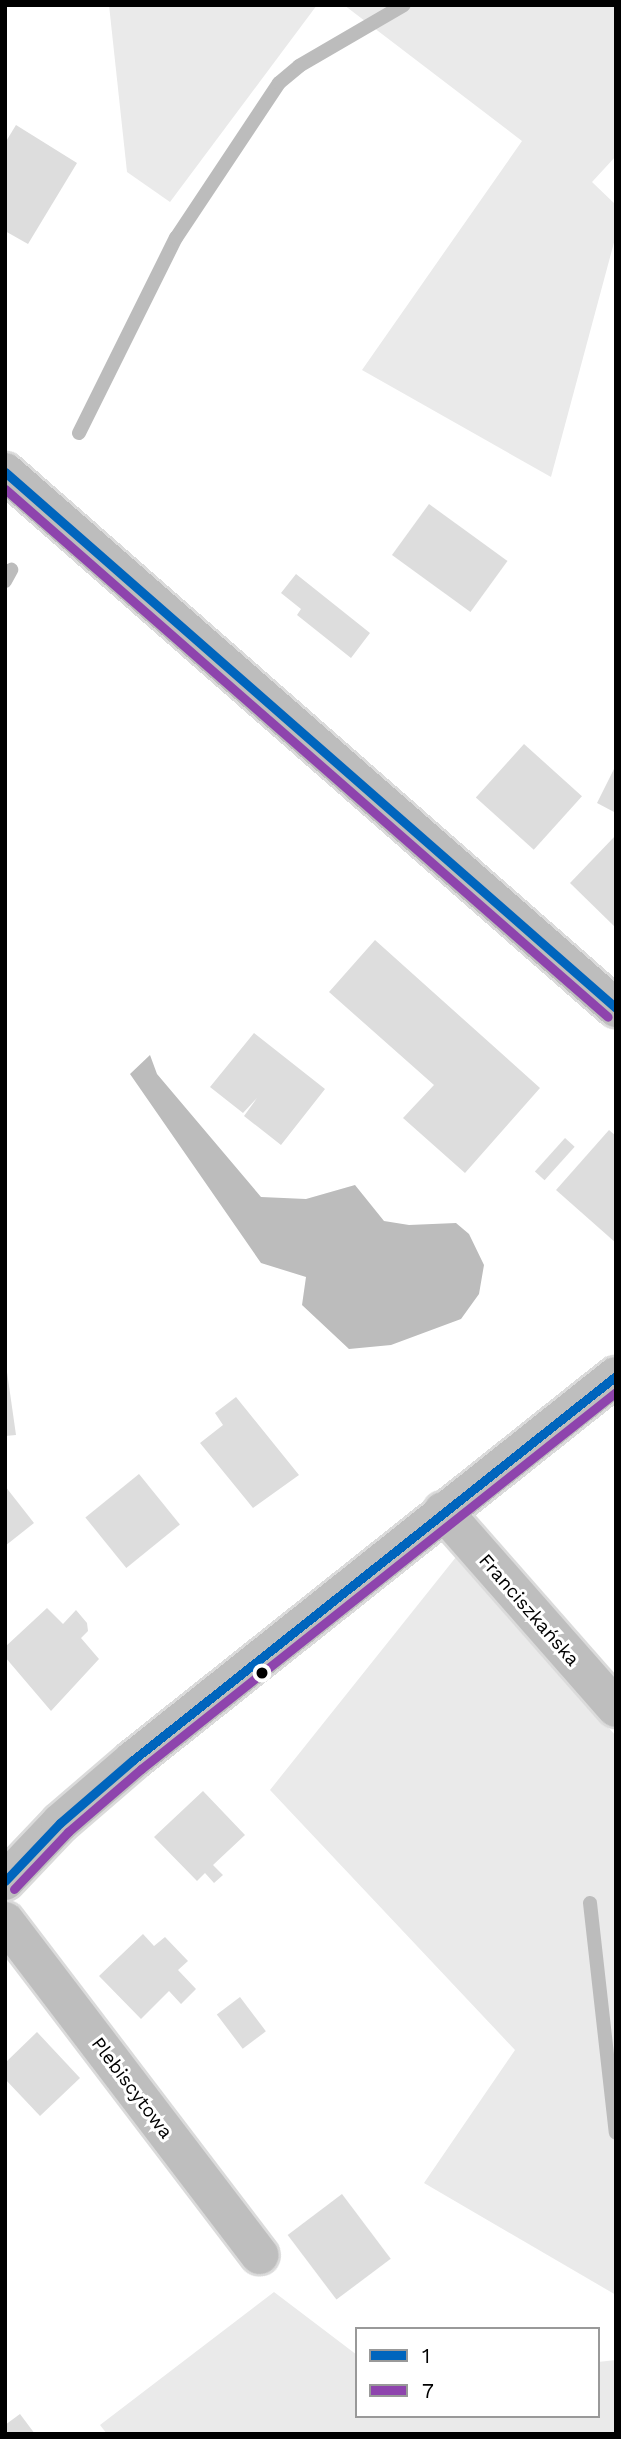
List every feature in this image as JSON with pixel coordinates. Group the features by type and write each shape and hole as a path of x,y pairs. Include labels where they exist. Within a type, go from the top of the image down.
{"main road":[{"path":"5,472 616,1008"}],"street":[{"path":"5,1881 60,1824 134,1760 443,1511 616,1376"},
{"name":"Franciszkańska","path":"443,1511 616,1708"},
{"name":"Plebiscytowa","path":"5,1921 259,2255"}],"shaded area":[{"path":"109,5 317,5 170,202 127,172"},
{"path":"344,5 616,5 616,156 592,182 616,205 616,235 551,477 362,370 522,141"},
{"path":"150,1055 157,1074 261,1197 306,1199 355,1185 384,1221 409,1225 456,1223 469,1234 484,1265 479,1294 461,1319 391,1345 349,1349 302,1305 306,1277 261,1263 130,1074"},
{"path":"456,1557 616,1736 616,2295 424,2183 515,2050 270,1790"},
{"path":"274,2292 355,2353 355,2418 600,2418 600,2362 616,2360 616,2434 107,2434 100,2425"}],"building":[{"path":"16,125 77,163 28,244 5,231 5,143"},
{"path":"429,504 507,561 470,612 392,555"},
{"path":"296,574 370,633 351,658 297,615 301,609 281,593"},
{"path":"524,744 582,796 534,850 476,798"},
{"path":"616,765 616,813 597,803"},
{"path":"616,835 616,928 570,883"},
{"path":"375,940 540,1088 465,1173 403,1118 434,1085 329,992"},
{"path":"254,1033 325,1089 281,1145 244,1116 257,1098 243,1113 210,1087"},
{"path":"609,1130 616,1136 616,1243 556,1190"},
{"path":"565,1138 575,1147 545,1180 535,1171"},
{"path":"5,1358 16,1435 5,1436"},
{"path":"236,1397 299,1475 253,1508 200,1443 223,1425 215,1413"},
{"path":"139,1474 180,1525 126,1568 85,1517"},
{"path":"5,1486 34,1523 5,1546"},
{"path":"47,1608 63,1624 76,1610 87,1623 88,1631 81,1638 99,1659 51,1711 5,1657 5,1647"},
{"path":"203,1791 245,1835 213,1865 223,1875 214,1883 205,1873 197,1881 154,1837"},
{"path":"143,1934 154,1946 165,1937 188,1961 178,1970 196,1989 181,2004 169,1991 141,2019 99,1976"},
{"path":"240,1997 266,2031 243,2049 217,2014"},
{"path":"37,2032 80,2078 40,2116 5,2079 5,2063"},
{"path":"342,2194 391,2259 336,2300 288,2235"},
{"path":"20,2414 35,2434 5,2434 5,2425"}],"waterway":[{"path":"79,433 176,238 279,83 299,66 404,5"},
{"path":"5,581 11,570"},
{"path":"590,1903 616,2133"}],"transit line":[{"name":"1","path":"5,472 616,1008"},
{"name":"7","path":"5,489 608,1017"},
{"name":"1","path":"5,1881 60,1823 133,1760 616,1376"},
{"name":"7","path":"14,1889 68,1832 141,1769 616,1392"}]}
